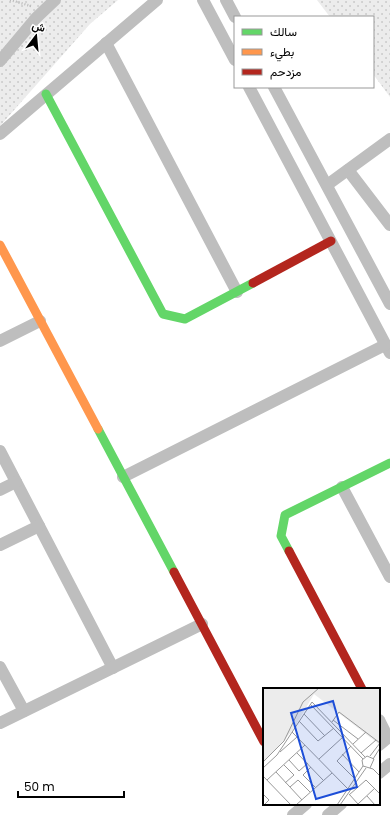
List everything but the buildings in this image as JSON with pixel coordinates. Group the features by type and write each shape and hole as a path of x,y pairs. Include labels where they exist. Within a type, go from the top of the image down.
{"street":[{"path":"0,61 44,10 55,0"},
{"path":"0,134 157,0"},
{"path":"203,0 234,58"},
{"path":"226,0 234,16"},
{"path":"106,43 237,292"},
{"path":"123,477 388,349 250,88"},
{"path":"275,88 390,304"},
{"path":"46,94 163,314 184,319 331,241"},
{"path":"327,185 390,139"},
{"path":"348,170 390,225"},
{"path":"0,245 263,740"},
{"path":"0,341 40,321"},
{"path":"0,451 113,668"},
{"path":"361,688 281,536 285,515 390,463"},
{"path":"0,490 16,482"},
{"path":"342,487 390,577"},
{"path":"0,545 39,526"},
{"path":"0,723 202,624"},
{"path":"0,667 24,711"},
{"path":"380,723 386,739"},
{"path":"380,772 390,764"},
{"path":"328,815 340,805"}],"path":[{"path":"10,0 44,10"}],"shaded area":[{"path":"0,0 118,0 90,24 0,126"},
{"path":"317,0 390,0 390,97 374,75 374,16 329,16"}],"traffic: fast":[{"path":"46,94 163,314 185,319 253,283"},
{"path":"98,429 174,572"},
{"path":"289,551 281,536 285,515 390,463"}],"traffic: slow":[{"path":"0,245 98,429"}],"traffic: jam":[{"path":"253,283 331,241"},
{"path":"289,551 361,688"},
{"path":"174,572 263,740"}]}
